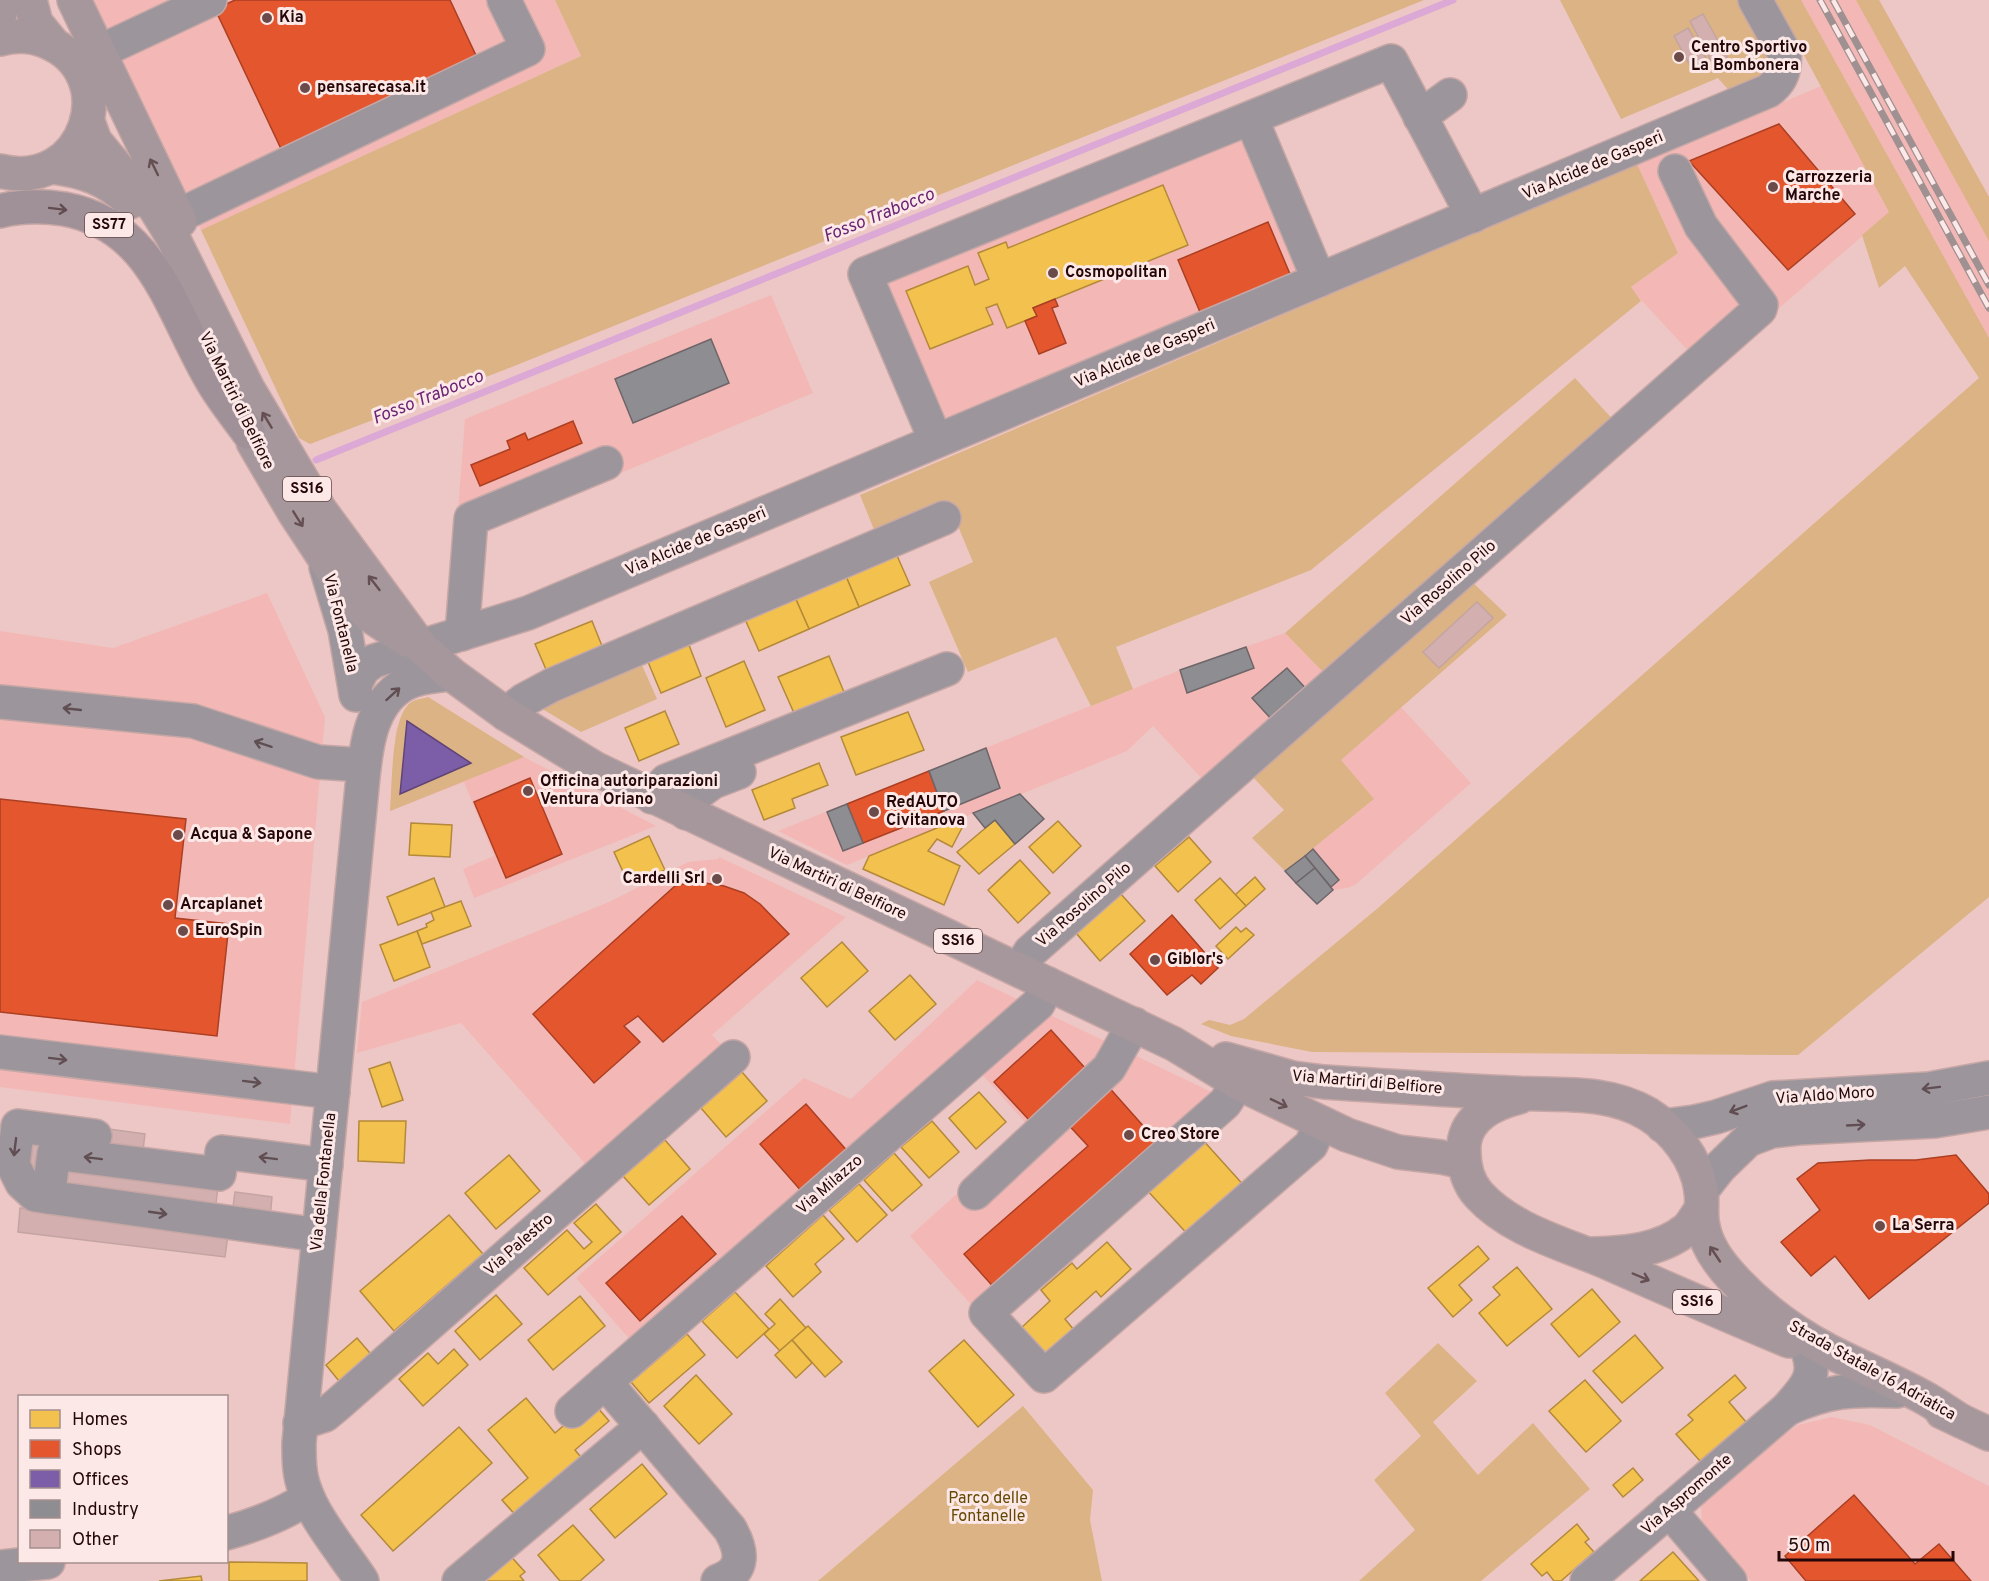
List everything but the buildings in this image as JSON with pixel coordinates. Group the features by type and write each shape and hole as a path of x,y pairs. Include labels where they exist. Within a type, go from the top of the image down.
{"highway":[{"name":"SS77","path":"0,211 28,207 81,212 114,228 127,239 153,269 211,379 248,432"}],"main road":[{"path":"0,14 3,0"},
{"name":"Via Martiri di Belfiore","path":"30,0 36,23 54,45"},
{"name":"SS16","path":"74,0 203,268 213,319"},
{"name":"Via Martiri di Belfiore","path":"0,39 20,36 38,38 54,45 66,54 84,78 90,107 88,122 78,143 62,161 52,167 24,175 0,171"},
{"name":"Via Martiri di Belfiore","path":"88,122 95,141 155,208 171,234 248,389 320,510 421,647 451,675 506,714 596,769 652,797 1134,1024 1174,1044 1238,1083 1321,1123 1379,1147 1398,1152 1442,1156 1463,1162 1465,1141 1470,1127 1479,1115 1498,1102 1529,1095"},
{"name":"Via Martiri di Belfiore","path":"52,167 93,175 108,183 121,192 147,221 160,243 248,432 325,562 348,594 369,615 394,633 421,647"},
{"name":"Via Martiri di Belfiore","path":"1174,1044 1293,1078 1324,1082 1529,1095 1582,1095 1616,1101 1647,1114 1683,1146 1694,1165 1701,1200"},
{"name":"SS16","path":"1463,1162 1468,1180 1478,1195 1497,1211 1540,1237 1587,1254 1807,1349"},
{"name":"SS16","path":"1587,1254 1628,1252 1670,1240 1689,1227 1701,1200"},
{"name":"Strada Statale 16 Adriatica","path":"1701,1200 1707,1239 1729,1275 1775,1316 1828,1350 1922,1397 1975,1427"},
{"name":"Strada Statale 16 Adriatica","path":"1807,1349 1975,1427"}],"street":[{"path":"99,52 210,0"},
{"path":"178,216 528,49 504,0"},
{"name":"Via Alcide de Gasperi","path":"421,647 528,613 1757,96 1775,86 1780,80 1784,52 1755,0"},
{"path":"936,441 865,274 1391,61 1473,216"},
{"path":"1420,117 1450,95"},
{"path":"1251,118 1319,280"},
{"name":"Via Rosolino Pilo","path":"1019,970 1030,952 1761,309 1761,305 1701,226 1675,171"},
{"path":"462,634 471,519 606,463"},
{"path":"506,714 524,700 552,685 944,518"},
{"name":"Via Fontanella","path":"325,562 345,630 355,684 364,765"},
{"name":"Via Fontanella","path":"355,684 363,669 374,661 421,647"},
{"path":"652,797 666,781 948,669"},
{"path":"0,702 193,721 318,762 364,765 370,732 380,708 389,696 404,684 415,680 430,676 451,675"},
{"path":"686,813 695,795 713,782 809,745 802,727"},
{"name":"Via della Fontanella","path":"362,1581 316,1512 304,1488 300,1464 300,1423 364,765"},
{"name":"Via Milazzo","path":"572,1411 1038,1004 1048,984"},
{"path":"975,1192 1109,1068 1134,1024"},
{"path":"0,1052 333,1092"},
{"name":"Via Palestro","path":"300,1423 325,1415 337,1405 733,1057"},
{"name":"Via Aldo Moro","path":"1663,1126 1716,1118 1773,1098 1929,1089 1989,1078"},
{"path":"1238,1083 1225,1103 986,1313 1044,1376 1311,1145 1321,1123"},
{"name":"Via Aldo Moro","path":"1701,1200 1719,1167 1748,1140 1772,1131 1935,1120 1989,1112"},
{"path":"319,1235 35,1195 22,1183 13,1165 18,1126 326,1165"},
{"path":"48,1197 54,1153 219,1174 222,1152"},
{"name":"Via Aspromonte","path":"1587,1581 1787,1409 1810,1379 1812,1360 1807,1349"},
{"path":"605,1382 730,1529 740,1550 740,1559 728,1577 718,1581"},
{"name":"Via Aspromonte","path":"1787,1409 1830,1393 1861,1389 1897,1391"},
{"path":"459,1581 643,1426"},
{"path":"228,1532 265,1522 292,1509 308,1498"},
{"path":"1670,1510 1730,1581"},
{"path":"0,1567 38,1563"}],"shaded area":[{"path":"91,0 555,0 581,56 201,230"},
{"path":"1774,0 1879,0 1989,197 1989,396 1889,213 1629,438 1694,357 1630,288 1678,253 1637,164 1821,86"},
{"path":"1251,118 1319,280 936,441 865,274"},
{"path":"771,295 813,393 611,477 458,512 465,419"},
{"path":"267,593 325,717 290,1124 0,1087 0,631 113,648"},
{"path":"1285,633 1327,676 1205,782 1153,726 1127,751 847,865 778,831 1180,670"},
{"path":"428,697 524,757 656,826 474,898 463,869 494,856 464,782 390,811 396,731 409,704"},
{"path":"1401,707 1471,783 1355,885 1333,890 1317,904 1285,871 1373,800 1340,761"},
{"path":"719,857 846,917 712,1035 733,1057 597,1177 461,1023 357,1053 362,1002 609,902 688,862 718,859"},
{"path":"977,980 1220,1096 976,1310 910,1236 1030,1128 971,1062 640,1351 576,1278 804,1078 851,1099"},
{"path":"1832,1417 1870,1425 1989,1486 1989,1581 1751,1581 1702,1523 1701,1505 1761,1452 1798,1425"}],"green space":[{"path":"555,0 1424,0 504,370 310,444 299,438 201,230 581,56"},
{"name":"Centro Sportivo La Bombonera","path":"1560,0 1737,0 1768,53 1770,61 1767,74 1733,95 1718,78 1621,119"},
{"path":"1774,0 1801,0 1989,338 1989,897 1798,1055 1312,1052 1231,1036 1201,1024 1209,1020 1230,1025 1244,1019 1378,908 1979,378 1905,266 1879,288 1862,235 1889,212"},
{"path":"1856,0 1879,0 1989,197 1989,241"},
{"path":"1637,164 1678,253 1631,287 1641,301 1311,570 1116,647 1133,689 1091,706 1056,637 968,672 929,582 973,562 950,507 877,537 860,495"},
{"path":"1575,378 1616,423 1327,676 1285,633"},
{"path":"1469,579 1507,615 1341,760 1374,799 1285,871 1252,838 1284,810 1250,774"},
{"path":"641,663 657,699 581,732 539,707"},
{"path":"428,697 524,757 390,811 394,754 399,723 410,703","holes":["407,722 470,763 401,794"]},
{"path":"1438,1343 1477,1381 1433,1422 1478,1475 1533,1423 1590,1489 1481,1581 1359,1581 1415,1530 1374,1480 1421,1436 1385,1393"},
{"name":"Parco delle Fontanelle","path":"1023,1406 1093,1490 1090,1520 1102,1581 818,1581"}],"waterway":[{"name":"Fosso Trabocco","path":"316,460 1453,0"}],"railway":[{"path":"1820,0 1989,308"},
{"path":"1833,0 1989,285"}],"place":[{"name":"Kia","path":"267,18"},
{"name":"Centro Sportivo La Bombonera","path":"1679,57"},
{"name":"pensarecasa.it","path":"305,88"},
{"name":"Carrozzeria Marche","path":"1773,187"},
{"name":"Cosmopolitan","path":"1053,273"},
{"name":"Officina autoriparazioni Ventura Oriano","path":"528,791"},
{"name":"RedAUTO Civitanova","path":"874,812"},
{"name":"Acqua & Sapone","path":"178,835"},
{"name":"Cardelli Srl","path":"717,879"},
{"name":"Arcaplanet","path":"168,905"},
{"name":"EuroSpin","path":"183,931"},
{"name":"Giblor's","path":"1155,960"},
{"name":"Creo Store","path":"1129,1135"},
{"name":"La Serra","path":"1880,1226"}]}
